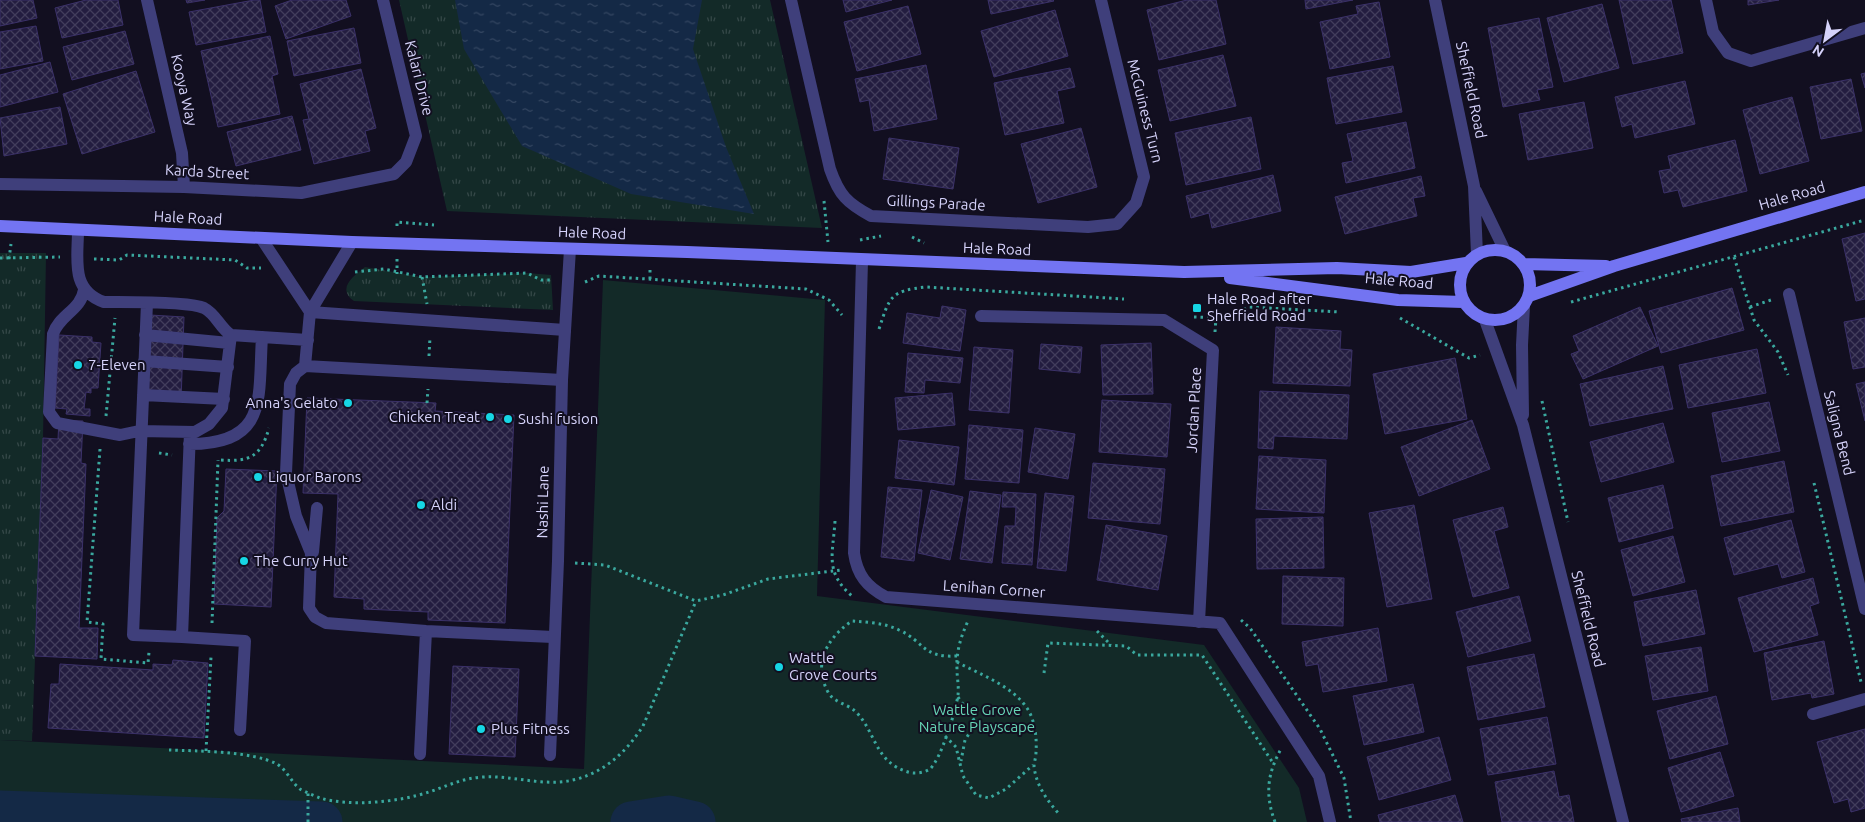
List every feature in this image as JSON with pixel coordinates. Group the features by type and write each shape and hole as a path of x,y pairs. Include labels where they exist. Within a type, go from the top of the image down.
{"main road":[{"name":"Hale Road","path":"1527,301 1614,266 1865,192"},
{"name":"Hale Road","path":"0,226 352,242 1184,272 1337,268 1411,272 1466,263"},
{"path":"1491,250 1505,251 1516,256 1524,264 1530,280 1527,301 1507,319 1485,320 1472,313 1463,302 1459,289 1460,282 1466,263 1477,254 1491,250"},
{"name":"Hale Road","path":"1524,264 1614,266"},
{"name":"Hale Road","path":"1184,272 1398,300 1463,302"}],"street":[{"name":"Kooya Way","path":"147,0 182,153 184,187"},
{"name":"Kalari Drive","path":"383,0 416,136 406,162"},
{"name":"Gillings Parade","path":"791,0 830,169 837,189 852,206 871,216 1088,227 1117,224"},
{"name":"McGuiness Turn","path":"1101,0 1144,177 1136,203 1117,224"},
{"name":"Sheffield Road","path":"1435,0 1474,186 1477,254"},
{"path":"1706,0 1713,32 1728,53 1751,61 1865,28"},
{"name":"Karda Street","path":"0,184 184,187 301,193 394,174 406,162"},
{"name":"Sheffield Road","path":"1474,186 1505,251"},
{"path":"78,230 79,279 84,290 92,298 104,302 194,305 212,313 230,339 222,408 208,424 190,438 182,637"},
{"path":"261,238 310,312"},
{"path":"305,366 310,312 352,242"},
{"name":"Nashi Lane","path":"550,755 553,637 558,561 562,380 570,249"},
{"path":"856,568 854,553 862,261"},
{"path":"84,290 83,297 58,323 53,334 49,412 57,423 120,435 142,431 190,438 210,444 225,440 241,432 253,419 257,404 262,337"},
{"name":"Saligna Bend","path":"1789,294 1865,609"},
{"name":"Sheffield Road","path":"1523,425 1522,345 1527,301"},
{"path":"147,303 134,635 246,641 240,730"},
{"path":"310,312 565,330"},
{"name":"Jordan Place","path":"981,316 1164,320 1213,350 1199,622"},
{"name":"Sheffield Road","path":"1485,320 1523,425 1623,822"},
{"path":"146,335 230,339 262,337 308,340"},
{"path":"144,362 228,367"},
{"path":"312,562 311,552 296,516 286,473 290,384 296,373 305,366 562,380"},
{"path":"143,395 224,399"},
{"path":"316,508 309,608 315,616 326,623 426,631 553,637"},
{"name":"Lenihan Corner","path":"856,568 872,590 886,597 1220,623 1319,776 1330,822"},
{"path":"420,754 426,631"},
{"path":"1814,714 1865,700"}],"path":[{"path":"1568,303 1865,220"},
{"path":"0,258 34,256 119,260 127,255 235,260 247,268 282,269"},
{"path":"1734,257 1754,320 1778,352 1790,382"},
{"path":"335,271 362,272 384,269 422,277 527,273 541,280 587,282 599,276 806,289 821,295 836,306 845,324"},
{"path":"879,339 879,329 889,301 903,290 926,287 1130,300"},
{"path":"1750,307 1789,294"},
{"path":"104,432 117,302"},
{"path":"1191,317 1228,318 1249,307 1347,313"},
{"path":"1395,316 1469,358 1496,351"},
{"path":"206,751 218,460"},
{"path":"1813,478 1865,700"},
{"path":"835,518 832,572 842,587 860,601"},
{"path":"558,561 605,565 696,601 722,595 768,579 856,568"},
{"path":"169,750 206,751 261,758 277,764 285,770 299,788 320,798 370,803 427,792 449,783 483,777 533,782 576,779 610,765 643,726 696,601"},
{"path":"957,656 940,656 929,652 898,629 872,622 852,621 832,638 824,650 822,663 828,692 834,698 855,710 864,722 875,745 891,764 913,774 930,769 937,759 958,696 957,656 964,629 974,604"},
{"path":"1236,615 1250,628 1320,729 1344,778 1351,822"},
{"path":"1096,630 1111,645"},
{"path":"1044,673 1048,642 1126,646 1138,655 1202,655 1273,764"},
{"path":"957,662 999,684 1028,709 1036,738 1034,765 1038,782 1045,797 1059,814"},
{"path":"958,696 976,723 963,746 960,764"},
{"path":"945,736 956,747 968,786 976,796 989,798 1006,789 1034,765"},
{"path":"1275,822 1269,805 1270,768 1282,746 1294,736"},
{"path":"308,792 308,822"}],"green space":[{"path":"399,0 770,0 822,228 447,211"},
{"path":"0,253 46,253 43,438 32,741 0,740"},
{"path":"365,267 422,277 527,273 551,275 553,310 354,301 349,296 347,287 352,278"},
{"name":"Wattle Grove Nature Playscape","path":"603,280 825,300 817,596 1204,645 1299,788 1307,822 0,822 0,740 584,769"}],"water":[{"path":"455,0 702,0 693,49 726,147 754,214 631,194 522,146 464,49"}],"building":[{"path":"0,0 33,0 37,18 0,26"},
{"path":"86,0 118,0 123,25 62,38 55,8"},
{"path":"186,0 205,0 187,3"},
{"path":"260,0 266,32 196,45 189,12"},
{"path":"292,0 346,0 351,16 286,39 275,6"},
{"path":"843,0 892,0 846,12"},
{"path":"988,0 1053,0 1054,1 991,14"},
{"path":"1187,0 1216,0 1226,44 1159,60 1147,10"},
{"path":"1305,0 1353,0 1306,9"},
{"path":"1619,0 1671,0 1683,53 1633,64"},
{"path":"1748,0 1779,0 1748,5"},
{"path":"1379,2 1390,57 1330,69 1320,22 1358,14 1356,6"},
{"path":"1602,4 1619,68 1564,82 1547,18"},
{"path":"908,6 921,54 857,71 844,22"},
{"path":"1055,10 1068,56 994,77 981,31"},
{"path":"1539,18 1553,87 1537,90 1540,100 1503,107 1488,28"},
{"path":"36,26 43,61 0,69 0,32"},
{"path":"354,28 361,63 294,76 287,41"},
{"path":"125,31 134,64 72,80 63,47"},
{"path":"270,36 278,74 272,76 280,114 218,127 201,51"},
{"path":"1223,55 1236,106 1170,121 1158,70"},
{"path":"50,62 58,92 0,107 0,75"},
{"path":"926,65 937,119 874,131 869,100 860,102 855,79"},
{"path":"1393,66 1402,112 1336,124 1327,78"},
{"path":"1070,68 1075,87 1057,91 1064,123 1005,135 994,83"},
{"path":"361,69 376,128 365,131 370,151 314,164 303,120 309,119 300,84"},
{"path":"136,71 155,132 82,154 63,94"},
{"path":"1865,73 1865,88 1861,74"},
{"path":"1851,79 1862,131 1821,139 1810,87"},
{"path":"1685,81 1695,124 1635,138 1632,124 1622,127 1615,97"},
{"path":"1792,97 1809,161 1760,174 1743,110"},
{"path":"1584,102 1593,148 1528,160 1519,114"},
{"path":"60,107 67,144 4,156 0,118"},
{"path":"292,116 301,150 236,166 227,132"},
{"path":"1251,117 1261,169 1186,185 1175,133"},
{"path":"1406,122 1415,168 1346,183 1342,163 1353,161 1347,134"},
{"path":"1081,128 1097,187 1038,203 1021,144"},
{"path":"889,138 959,148 953,189 883,179"},
{"path":"1735,140 1747,191 1683,207 1678,190 1664,193 1659,171 1671,169 1668,156"},
{"path":"1273,175 1281,211 1212,228 1209,213 1191,218 1186,196"},
{"path":"1421,176 1425,196 1413,198 1417,216 1345,234 1335,197"},
{"path":"1865,233 1865,299 1856,301 1842,239"},
{"path":"1732,288 1744,330 1661,353 1649,311"},
{"path":"942,306 966,310 960,351 903,343 907,313 940,318"},
{"path":"1640,307 1658,346 1583,379 1571,354 1579,351 1573,336"},
{"path":"150,315 184,317 181,401 147,399"},
{"path":"1865,318 1865,367 1853,369 1844,322"},
{"path":"1276,327 1341,331 1340,349 1352,350 1350,386 1273,383"},
{"name":"7-Eleven","path":"59,335 92,337 92,342 101,343 98,388 91,388 91,393 86,392 84,409 90,409 90,416 66,414 67,409 55,408"},
{"path":"1151,343 1153,394 1103,395 1101,345"},
{"path":"1041,344 1082,347 1080,373 1039,369"},
{"path":"974,347 1013,350 1009,413 969,410"},
{"path":"1757,349 1766,393 1688,408 1679,365"},
{"path":"908,353 963,358 960,383 925,380 924,393 905,392"},
{"path":"1455,358 1467,419 1385,434 1373,374"},
{"path":"1663,366 1673,409 1590,426 1580,384"},
{"path":"1865,382 1865,421 1856,384"},
{"path":"1260,391 1349,395 1347,439 1274,436 1273,449 1258,448"},
{"path":"952,393 955,425 898,430 895,398"},
{"path":"307,398 436,403 435,411 514,415 505,623 428,620 428,612 364,609 364,599 334,597 338,494 303,493"},
{"path":"1102,400 1171,404 1167,457 1099,452"},
{"path":"1769,402 1780,451 1722,462 1712,413"},
{"path":"59,420 83,421 81,463 86,464 79,628 98,628 97,659 35,656 43,438 58,439"},
{"path":"1472,420 1490,469 1419,496 1401,447"},
{"path":"1663,423 1674,462 1601,482 1590,442"},
{"path":"969,425 1023,430 1019,483 965,479"},
{"path":"1035,428 1075,434 1068,479 1028,472"},
{"path":"899,440 959,447 954,485 895,478"},
{"path":"1259,456 1326,460 1324,513 1256,509"},
{"path":"1784,461 1794,512 1721,526 1711,476"},
{"path":"1093,463 1165,469 1160,524 1088,518"},
{"name":"The Curry Hut","path":"226,469 277,471 271,607 214,604 217,518 224,511"},
{"path":"1663,485 1673,528 1619,542 1608,498"},
{"path":"888,487 922,490 914,561 881,557"},
{"path":"931,490 963,497 950,560 918,553"},
{"path":"970,491 1001,495 992,563 960,559"},
{"path":"1003,492 1036,494 1032,565 1002,563 1005,526 1015,526 1016,507 1002,507"},
{"path":"1045,493 1074,496 1066,571 1037,568"},
{"path":"1414,505 1432,599 1387,607 1369,513"},
{"path":"1503,507 1508,527 1494,531 1509,588 1473,597 1453,520"},
{"path":"1323,517 1324,568 1257,569 1256,519"},
{"path":"1791,520 1805,572 1782,578 1778,564 1734,575 1724,538"},
{"path":"1106,525 1167,536 1158,590 1097,580"},
{"path":"1673,536 1685,582 1633,596 1621,550"},
{"path":"1283,576 1344,578 1343,626 1282,624"},
{"path":"1813,578 1819,603 1810,606 1818,635 1754,652 1738,598"},
{"path":"1696,590 1705,634 1643,646 1634,602"},
{"path":"1519,596 1531,641 1468,657 1456,612"},
{"path":"1378,628 1387,681 1323,692 1318,664 1306,666 1302,642"},
{"path":"1824,641 1834,694 1812,698 1811,693 1772,700 1764,653"},
{"path":"1701,647 1708,691 1653,700 1645,656"},
{"path":"1534,654 1545,707 1478,720 1467,667"},
{"path":"173,660 208,663 204,738 48,728 51,684 59,684 60,664 153,670 153,664 172,665"},
{"path":"453,666 519,669 515,757 449,754"},
{"path":"1413,684 1424,732 1364,745 1353,696"},
{"path":"1716,696 1728,744 1670,759 1657,711"},
{"path":"1547,717 1556,764 1488,775 1480,729"},
{"path":"1865,729 1865,808 1851,812 1848,799 1834,803 1817,742"},
{"path":"1439,737 1451,780 1379,800 1367,757"},
{"path":"1720,752 1734,796 1681,812 1668,768"},
{"path":"1554,771 1559,797 1569,795 1574,822 1502,822 1495,782"},
{"path":"1455,795 1463,822 1380,822 1378,815"},
{"path":"1738,808 1740,822 1682,822 1681,819"}],"waterway":[{"path":"0,811 322,822"},
{"path":"631,822 669,816 695,822"}],"place":[{"name":"Hale Road after Sheffield Road","path":"1197,308"},
{"name":"7-Eleven","path":"78,365"},
{"name":"Anna's Gelato","path":"348,403"},
{"name":"Chicken Treat","path":"490,417"},
{"name":"Sushi fusion","path":"508,419"},
{"name":"Liquor Barons","path":"258,477"},
{"name":"Aldi","path":"421,505"},
{"name":"The Curry Hut","path":"244,561"},
{"name":"Wattle Grove Courts","path":"779,667"},
{"name":"Plus Fitness","path":"481,729"}]}
